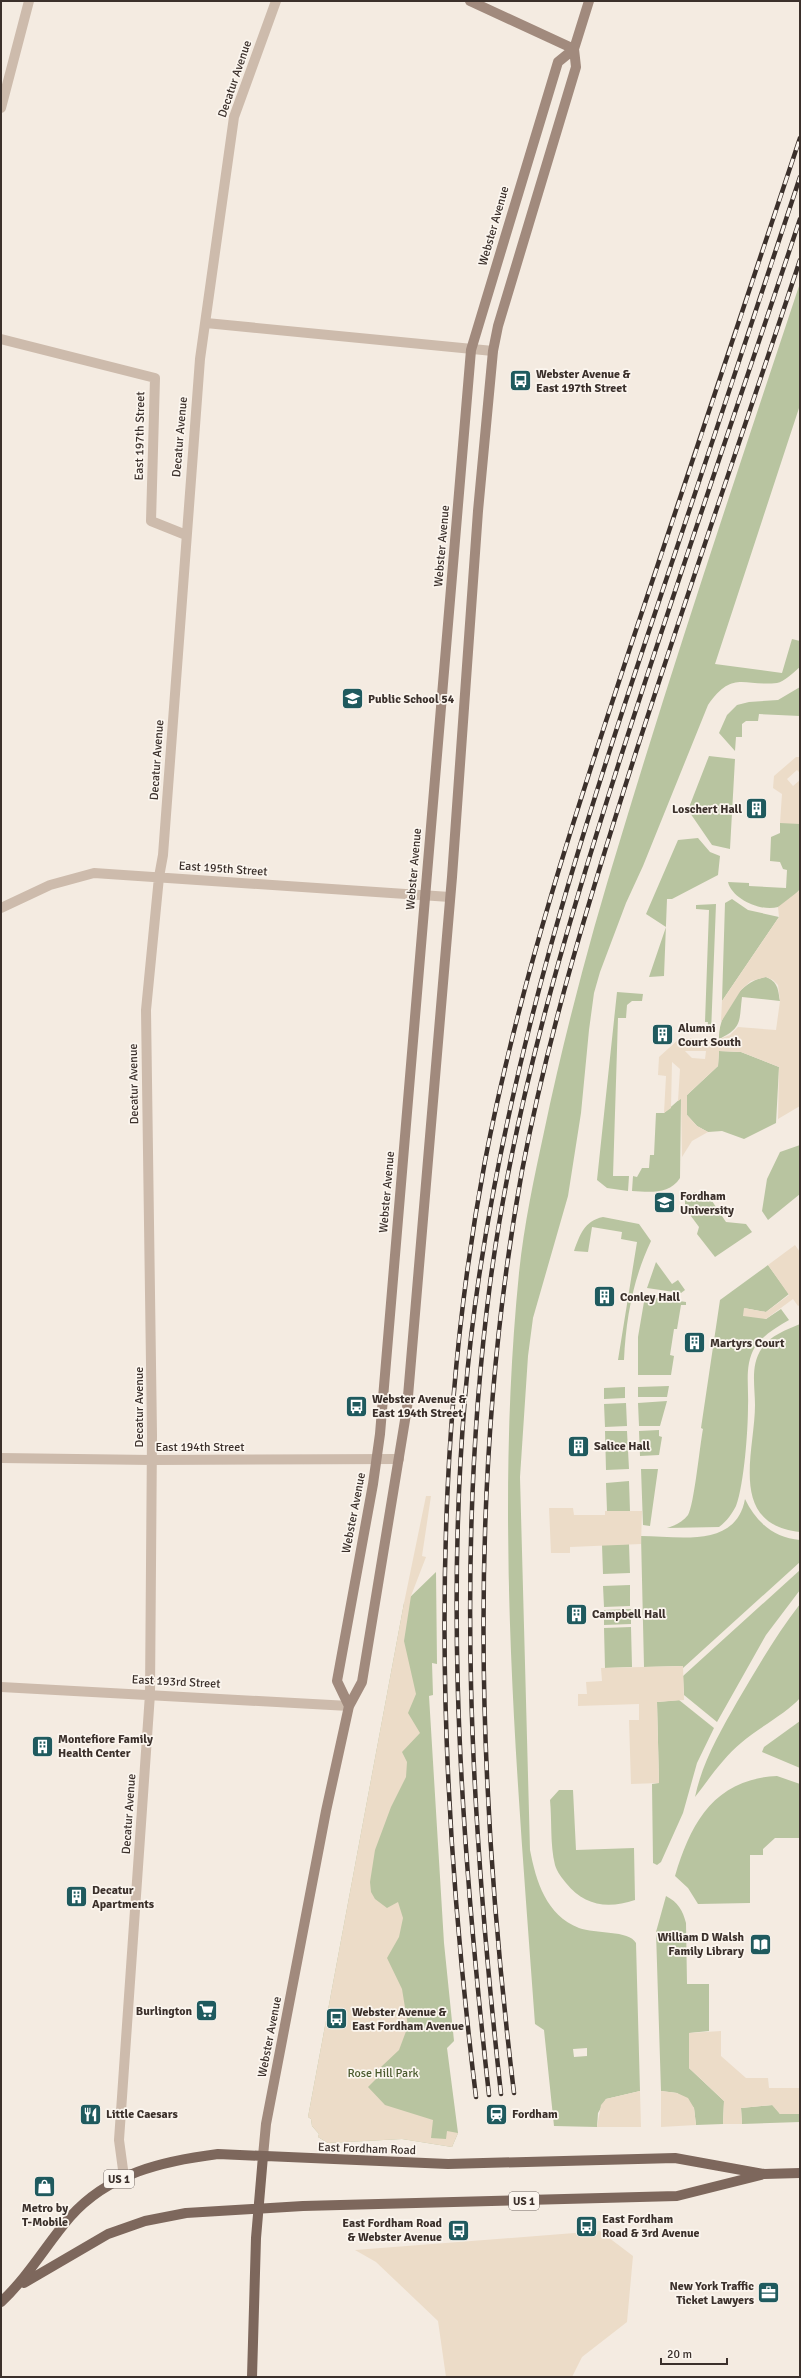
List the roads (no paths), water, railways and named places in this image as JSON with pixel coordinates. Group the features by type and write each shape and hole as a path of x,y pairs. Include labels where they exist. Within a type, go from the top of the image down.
{"main road":[{"path":"470,1 574,49"},
{"name":"Webster Avenue","path":"252,2377 258,2208 263,2156 271,2100 326,1811 349,1706 362,1682 407,1408 450,896 478,511 493,351 498,326 576,67 574,49 588,1"},
{"name":"Webster Avenue","path":"349,1706 337,1681 377,1459 411,1080 424,895 471,350 558,62 574,49"},
{"name":"East Fordham Road","path":"19,2286 71,2217 105,2187 149,2166 190,2157 218,2154 448,2164 675,2158 764,2174 800,2173"},
{"name":"East Fordham Road","path":"1,2302 19,2286 88,2245 126,2227 186,2213 258,2208 677,2196 764,2174"}],"street":[{"path":"1,108 29,1"},
{"name":"Decatur Avenue","path":"124,2177 119,2140 150,1694 152,1460 146,1010 159,877 163,855 200,359 234,117 276,1"},
{"path":"206,323 493,351"},
{"name":"East 197th Street","path":"1,339 155,378 151,521 186,535"},
{"name":"East 195th Street","path":"1,908 50,885 94,873 450,896"},
{"name":"East 194th Street","path":"1,1458 152,1460 399,1459"},
{"name":"East 193rd Street","path":"1,1687 349,1706"}],"railway":[{"path":"476,2097 463,1981 453,1864 447,1746 444,1629 447,1511 454,1394 466,1277 485,1161 515,1025 552,891 637,627 800,138"},
{"path":"489,2095 469,1892 462,1789 458,1686 457,1583 459,1480 467,1378 479,1277 509,1113 528,1033 571,874 595,795 800,177"},
{"path":"501,2094 490,1993 475,1790 471,1689 470,1588 473,1486 479,1385 490,1284 500,1216 513,1148 544,1014 582,882 666,617 800,219"},
{"path":"514,2093 501,1978 492,1863 486,1747 484,1631 486,1516 492,1400 504,1285 522,1171 545,1065 558,1012 603,856 656,690 800,260"}],"place":[{"name":"Webster Avenue & East 197th Street","path":"521,381"},
{"name":"Public School 54","path":"352,699"},
{"name":"Loschert Hall","path":"757,809"},
{"name":"Alumni Court South","path":"663,1035"},
{"name":"Fordham University","path":"665,1203"},
{"name":"Conley Hall","path":"604,1297"},
{"name":"Martyrs Court","path":"694,1343"},
{"name":"Webster Avenue & East 194th Street","path":"356,1406"},
{"name":"Salice Hall","path":"579,1446"},
{"name":"Campbell Hall","path":"576,1614"},
{"name":"Montefiore Family Health Center","path":"42,1746"},
{"name":"Decatur Apartments","path":"77,1897"},
{"name":"William D Walsh Family Library","path":"760,1944"},
{"name":"Burlington","path":"207,2011"},
{"name":"Webster Avenue & East Fordham Avenue","path":"337,2019"},
{"name":"Little Caesars","path":"90,2114"},
{"name":"Fordham","path":"496,2114"},
{"name":"Metro by T-Mobile","path":"45,2187"},
{"name":"East Fordham Road & 3rd Avenue","path":"586,2226"},
{"name":"East Fordham Road & Webster Avenue","path":"458,2230"},
{"name":"New York Traffic Ticket Lawyers","path":"769,2293"}],"park label":[{"name":"Rose Hill Park","path":"383,2073"}]}
